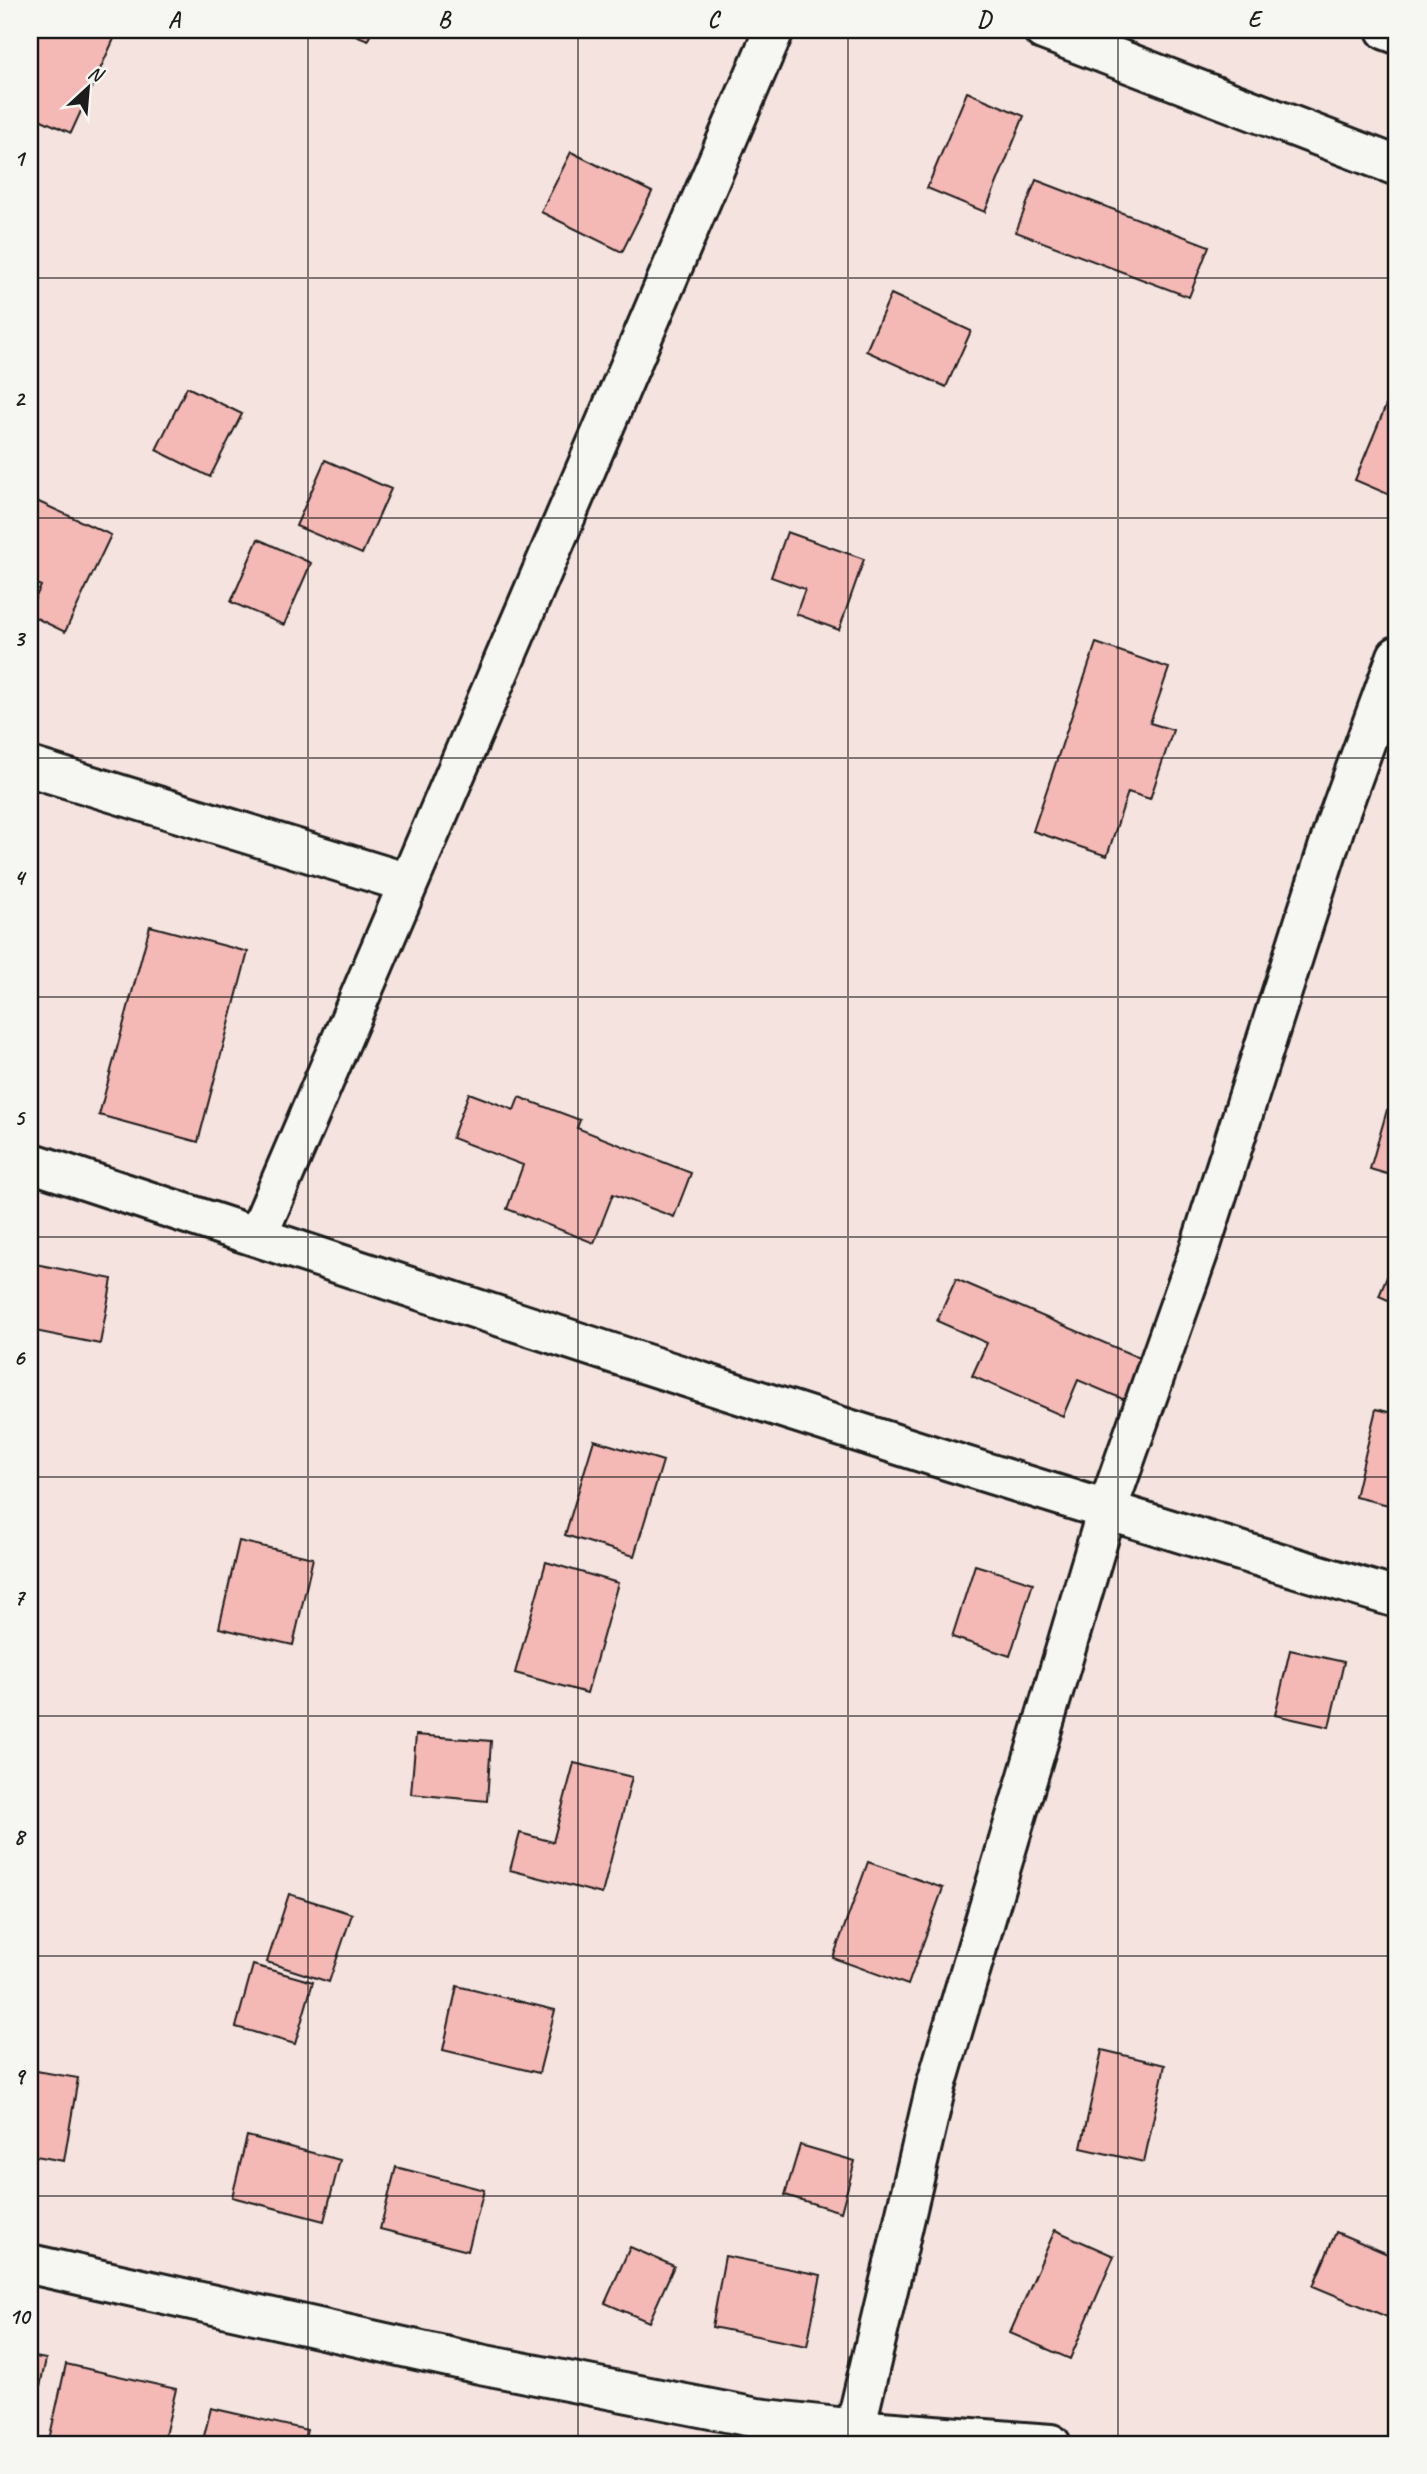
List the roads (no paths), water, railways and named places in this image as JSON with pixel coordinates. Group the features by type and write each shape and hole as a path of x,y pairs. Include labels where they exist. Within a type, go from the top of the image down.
{"main road":[{"path":"257,1237 774,30"},
{"path":"1043,30 1397,166"},
{"path":"1386,30 1397,34"},
{"path":"855,2428 936,2086 1107,1510 1201,1245 1336,823 1397,656"},
{"path":"30,767 408,883"},
{"path":"30,1162 470,1308 1107,1510 1397,1598"},
{"path":"30,2264 507,2369 757,2418 1051,2444"}]}
